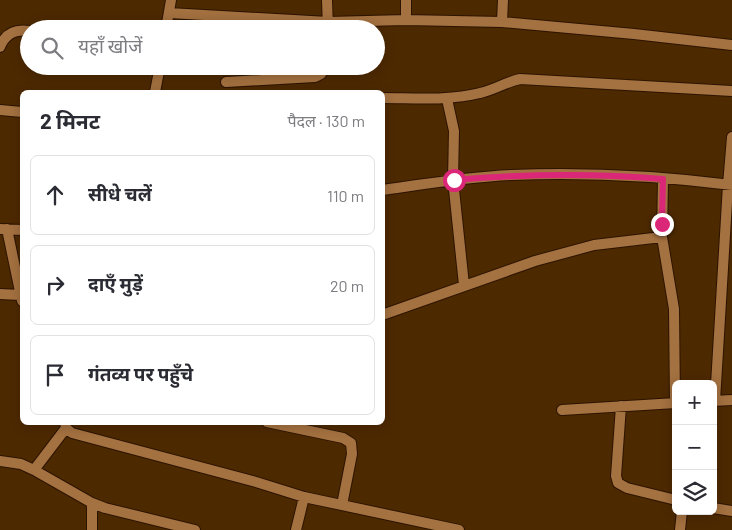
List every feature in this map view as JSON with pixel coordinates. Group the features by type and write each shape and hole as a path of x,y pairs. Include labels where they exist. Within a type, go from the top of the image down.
{"street":[{"path":"168,20 171,0"},
{"path":"328,0 328,20"},
{"path":"406,0 406,20"},
{"path":"502,22 503,0"},
{"path":"169,13 255,20"},
{"path":"385,22 406,20 502,22 732,45"},
{"path":"0,47 9,34 20,30"},
{"path":"155,90 158,75"},
{"path":"226,82 315,77 319,75"},
{"path":"385,98 447,99 482,93 509,81 520,79 732,91"},
{"path":"447,99 455,142 454,180 464,285"},
{"path":"0,110 20,112"},
{"path":"716,380 732,137"},
{"path":"385,190 454,180 512,175 622,175 730,185"},
{"path":"663,179 662,237 674,309 675,380"},
{"path":"20,231 4,229 20,294"},
{"path":"385,314 535,260 594,245 662,237"},
{"path":"0,294 20,298"},
{"path":"717,401 732,400"},
{"path":"562,410 672,403"},
{"path":"621,406 616,476 618,483 627,488 672,499"},
{"path":"281,425 343,438 351,443 352,454 342,505"},
{"path":"34,470 66,426 72,433 256,482 304,497 459,530"},
{"path":"0,461 21,464 92,503 105,508 195,530"},
{"path":"296,530 304,497"},
{"path":"92,503 92,530"},
{"path":"717,509 732,511"},
{"path":"680,530 682,515"}],"route":[{"path":"454,180 512,175 622,175 663,179 662,224"}]}
